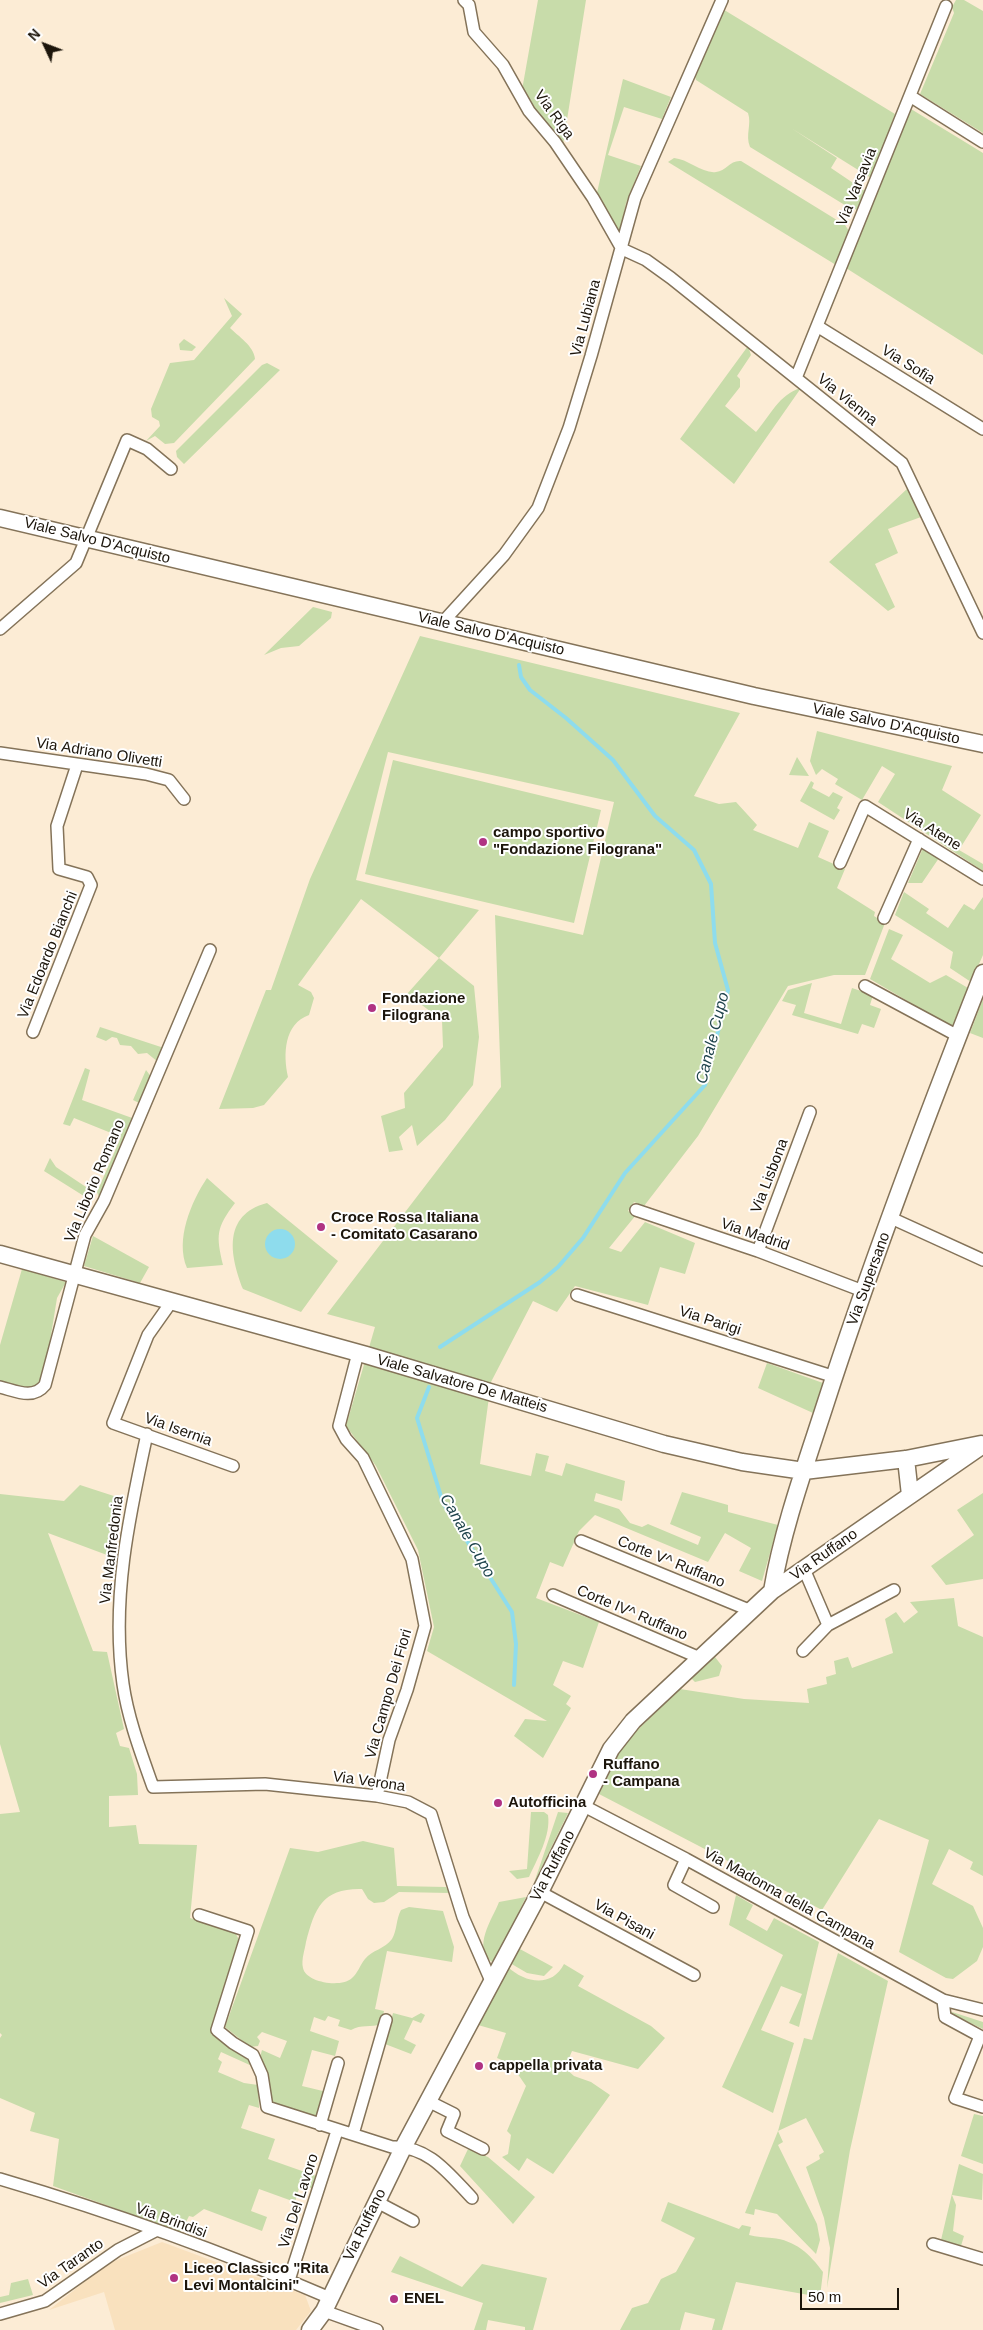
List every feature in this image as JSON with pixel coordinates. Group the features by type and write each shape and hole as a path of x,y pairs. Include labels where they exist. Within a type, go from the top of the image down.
{"street":[{"name":"Via Riga","path":"464,0 469,5 474,32 503,65 529,111 555,142 593,198 622,249"},
{"name":"Via Lubiana","path":"442,623 504,555 538,508 569,428 622,249 635,198 722,0"},
{"name":"Via Varsavia","path":"796,378 946,6"},
{"path":"910,96 983,142"},
{"name":"Via Vienna","path":"622,249 646,260 672,278 902,463 983,633"},
{"name":"Via Sofia","path":"817,326 983,430"},
{"path":"0,629 76,563 127,440 147,449 171,469"},
{"name":"Viale Salvo D'Acquisto","path":"0,518 754,696 983,744"},
{"name":"Via Adriano Olivetti","path":"0,753 146,774 169,780 184,800"},
{"name":"Via Edoardo Bianchi","path":"33,1032 91,885 87,876 59,869 57,826 77,764"},
{"name":"Via Atene","path":"840,862 865,806 983,879"},
{"path":"884,918 919,839"},
{"name":"Via Liborio Romano","path":"0,1387 32,1395 39,1392 45,1385 85,1235 104,1201 210,950"},
{"name":"Via Supersano","path":"772,1591 779,1556 804,1471 864,1291 916,1144 983,973"},
{"path":"865,986 958,1036"},
{"name":"Via Lisbona","path":"758,1252 810,1112"},
{"name":"Via Madrid","path":"636,1210 864,1291"},
{"path":"891,1218 983,1260"},
{"name":"Viale Salvatore De Matteis","path":"0,1254 362,1354 664,1444 742,1462 804,1471 906,1459 930,1454"},
{"name":"Via Parigi","path":"577,1295 835,1376"},
{"name":"Via Isernia","path":"172,1301 148,1335 113,1423 233,1466"},
{"name":"Via Campo Dei Fiori","path":"362,1354 339,1426 346,1439 363,1458 412,1559 425,1626 407,1690 389,1740 377,1796"},
{"name":"Via Manfredonia","path":"147,1434 132,1504 120,1578 118,1643 123,1686 135,1735 152,1787"},
{"name":"Via Ruffano","path":"930,1454 983,1444"},
{"name":"Via Ruffano","path":"310,2330 327,2304 404,2146 540,1892 611,1749 633,1721 749,1610 772,1591 983,1444"},
{"path":"906,1459 910,1495"},
{"name":"Corte V^ Ruffano","path":"581,1541 749,1610"},
{"path":"804,1569 828,1625"},
{"path":"802,1651 828,1625 894,1590"},
{"name":"Corte IV^ Ruffano","path":"553,1595 700,1658"},
{"name":"Via Verona","path":"152,1787 265,1784 377,1796 408,1802 430,1814 463,1917 491,1981"},
{"name":"Via Madonna della Campana","path":"584,1806 943,2000 983,2010"},
{"path":"686,1860 674,1884 713,1906"},
{"name":"Via Pisani","path":"540,1892 694,1975"},
{"path":"200,1915 248,1931 217,2030 233,2043 253,2055 262,2075 267,2107 392,2147 404,2146 436,2160 472,2198"},
{"path":"943,2000 945,2017 980,2036 955,2098 983,2107"},
{"path":"353,2134 386,2020"},
{"path":"320,2125 338,2063"},
{"path":"428,2101 454,2114 447,2131 484,2149"},
{"name":"Via Del Lavoro","path":"289,2280 337,2130"},
{"name":"Via Brindisi","path":"0,2179 53,2194 289,2280 327,2304 377,2330"},
{"path":"377,2202 413,2221"},
{"name":"Via Taranto","path":"0,2314 45,2301 118,2250 155,2230"},
{"path":"933,2244 983,2259"}],"shaded area":[{"name":"Liceo Classico \"Rita Levi Montalcini\"","path":"162,2242 305,2295 311,2311 296,2330 115,2330 104,2292 49,2310 107,2264"}],"green space":[{"path":"538,0 586,0 563,145 533,110 522,90"},
{"path":"956,0 964,0 983,11 983,133 920,94 954,13 952,7"},
{"path":"721,8 895,114 871,178 791,128 837,158 831,168 865,191 858,210 848,207 750,147 748,113 696,80 694,73"},
{"path":"623,79 671,97 662,119 624,107 608,155 641,166 626,203 619,235 596,197"},
{"path":"911,109 983,153 983,355 846,268"},
{"path":"674,158 711,172 723,170 734,162 741,161 845,225 849,231 836,265 668,162"},
{"path":"224,298 242,314 230,328 249,346 255,359 174,443 165,444 155,436 146,441 160,426 159,421 152,417 151,409 170,363 194,360 232,316"},
{"path":"184,339 196,347 192,351 180,350 179,344"},
{"path":"748,346 751,355 737,376 740,379 740,387 725,406 756,432 781,400 793,391 801,388 734,484 680,439"},
{"path":"267,363 280,370 184,464 177,457 176,451 262,365"},
{"path":"908,488 921,517 888,529 898,553 875,564 895,607 888,611 829,562"},
{"path":"313,607 332,612 331,618 299,646 281,648 264,655"},
{"path":"420,636 740,713 694,796 719,804 736,802 757,825 753,830 798,848 809,822 829,831 818,857 845,869 837,888 875,912 874,916 885,923 865,975 834,975 788,986 698,1136 644,1206 634,1202 628,1211 636,1215 609,1248 621,1252 645,1222 695,1243 685,1274 660,1267 648,1305 575,1286 557,1312 533,1301 491,1382 480,1464 531,1476 536,1453 549,1456 545,1471 562,1476 566,1463 625,1481 622,1501 596,1493 594,1501 619,1509 630,1523 642,1527 648,1524 698,1545 701,1537 670,1524 682,1492 728,1505 728,1512 778,1525 762,1581 739,1571 751,1548 725,1533 708,1562 595,1515 579,1531 563,1567 550,1562 536,1598 599,1622 583,1668 563,1661 553,1685 571,1696 566,1704 571,1708 543,1758 514,1736 525,1719 547,1721 427,1651 434,1627 418,1550 376,1466 346,1426 375,1327 327,1314 501,1087 495,915 583,935 614,802 388,752 356,880 479,910 439,958 361,899 298,985 311,992 314,998 309,1015 294,1025 287,1041 286,1068 288,1077 264,1105 253,1108 219,1109 266,990 271,990 310,879"},
{"path":"817,731 952,766 942,790 981,815 959,850 983,864 983,871 878,802 895,774 882,766 862,800 835,784 838,779 822,769 816,775 810,761"},
{"path":"797,757 809,776 789,775"},
{"name":"campo sportivo \"Fondazione Filograna\"","path":"393,760 601,810 574,923 365,874"},
{"path":"811,781 814,783 812,788 829,797 833,792 843,797 837,808 840,810 834,820 800,801"},
{"path":"923,848 939,858 922,883 908,883"},
{"path":"904,892 929,909 926,913 948,928 964,904 974,910 983,897 983,955 971,982 950,968 953,952 895,915"},
{"path":"889,929 903,935 891,959 930,983 946,975 968,988 952,1027 870,979"},
{"path":"439,958 474,986 479,1037 473,1085 445,1120 417,1146 412,1125 399,1137 403,1150 389,1152 381,1116 405,1108 404,1093 443,1047 442,1020 407,994"},
{"path":"812,983 804,1013 841,1024 852,988 873,995 870,1005 881,1009 874,1028 862,1024 858,1034 792,1015 796,1005 782,1001 788,990"},
{"path":"983,999 983,1038 970,1033"},
{"path":"100,1027 164,1048 158,1062 147,1053 138,1054 131,1046 120,1045 117,1038 112,1037 106,1041 96,1037"},
{"path":"85,1068 90,1070 82,1100 135,1119 100,1200 97,1192 121,1137 74,1118 70,1126 63,1124"},
{"path":"146,1070 152,1078 141,1104 133,1100"},
{"path":"50,1158 56,1167 86,1187 87,1198 44,1171"},
{"path":"207,1178 235,1203 224,1219 219,1232 219,1246 223,1265 187,1268 183,1246 186,1222 195,1198"},
{"path":"267,1203 338,1261 301,1312 243,1289 238,1276 233,1250 233,1238 236,1227 242,1217 253,1209"},
{"path":"93,1236 149,1267 140,1283 84,1266"},
{"path":"22,1269 66,1282 57,1298 45,1372 36,1386 25,1389 0,1384 0,1345"},
{"path":"767,1363 823,1383 813,1413 758,1388"},
{"path":"80,1485 123,1499 113,1564 107,1555 48,1533 93,1651 107,1652 124,1729 116,1733 120,1746 129,1748 137,1774 138,1795 109,1796 109,1827 136,1825 139,1844 197,1845 190,1918 235,1932 239,1940 211,2034 246,2056 252,2066 221,2052 218,2059 222,2062 218,2072 244,2083 258,2085 259,2108 249,2105 241,2128 275,2139 268,2159 319,2177 315,2189 300,2185 295,2202 259,2189 251,2211 267,2217 262,2231 204,2209 193,2217 189,2216 181,2232 53,2186 59,2139 30,2131 35,2113 0,2098 0,2038 2,2035 0,2033 0,1814 20,1812 0,1744 0,1494 64,1501"},
{"path":"983,1493 983,1579 946,1585 931,1566 974,1535 957,1510"},
{"path":"954,1598 958,1626 983,1637 983,1876 970,1869 973,1862 949,1849 932,1884 973,1906 983,1928 983,1947 977,1961 953,1979 946,1978 899,1952 929,1840 879,1819 822,1910 599,1794 624,1743 680,1689 744,1699 809,1703 807,1689 827,1684 826,1677 836,1674 834,1661 848,1657 852,1668 893,1653 885,1619 896,1612 904,1623 918,1612 910,1602"},
{"path":"715,1657 722,1666 719,1676 695,1682 690,1677"},
{"path":"531,1812 544,1812 548,1815 547,1831 543,1847 529,1877 517,1879 509,1871 527,1869"},
{"path":"558,1812 568,1813 534,1883"},
{"path":"363,1841 394,1848 397,1886 446,1887 449,1893 399,1892 384,1902 374,1903 368,1899 362,1889 338,1892 330,1896 317,1910 309,1930 302,1962 306,1973 317,1980 333,1983 341,1983 352,1978 363,1961 371,1953 386,1945 392,1939 401,1910 409,1907 443,1911 454,1947 452,1962 387,1951 375,2009 384,2011 381,2024 358,2027 351,2030 338,2026 340,2020 328,2016 325,2021 314,2017 310,2031 339,2041 335,2056 312,2050 302,2086 327,2092 318,2122 271,2104 260,2057 262,2050 280,2058 287,2041 262,2032 257,2037 260,2041 258,2046 250,2047 225,2027 290,1848 318,1852"},
{"path":"736,1895 753,1905 746,1919 767,1931 774,1918 819,1942 799,2027 789,2023 802,1994 781,1986 761,2030 794,2043 773,2113 722,2087 783,1955 729,1925"},
{"path":"526,1897 497,1957 492,1962 486,1956 484,1941 488,1925 499,1902"},
{"path":"518,1948 553,1967 544,1976 527,1973 510,1963"},
{"path":"838,1953 888,1981 850,2150 827,2288 830,2248 824,2218 806,2167 820,2159 819,2155 824,2152 806,2118 778,2131 804,2038 812,2040"},
{"path":"564,1964 584,1976 578,1986 651,2026 665,2038 638,2069 572,2051 565,2068 574,2076 591,2082 610,2095 553,2174 527,2158 519,2171 502,2157 508,2154 511,2135 507,2131 526,2086 511,2064 497,2058 506,2033 478,2025 508,1967 522,1977 538,1981 553,1977"},
{"path":"949,2011 983,2022 983,2029 949,2013"},
{"path":"393,2013 412,2018 421,2013 425,2015 421,2023 413,2020 404,2039 416,2045 411,2054 385,2044"},
{"path":"974,2114 983,2116 983,2164 961,2156"},
{"path":"778,2131 783,2142 778,2145 817,2224 820,2240 816,2254 777,2214 755,2209 754,2215 745,2213"},
{"path":"468,2149 488,2157 535,2197 513,2224 460,2166"},
{"path":"959,2164 983,2174 982,2200 952,2195 956,2205 953,2231 964,2236 961,2246 941,2240"},
{"path":"668,2202 739,2229 742,2225 751,2227 749,2235 780,2239 795,2245 813,2259 823,2272 820,2297 736,2282 722,2330 712,2330 715,2319 685,2312 680,2330 620,2330 632,2308 648,2303 661,2279 676,2272 695,2238 661,2221"},
{"path":"400,2256 462,2287 482,2264 547,2278 533,2330 525,2330 525,2327 488,2320 486,2330 474,2330 483,2303 391,2272"},
{"path":"28,2279 33,2295 0,2303 0,2297 9,2295 11,2283"}],"water":[{"path":"280,1229 291,1233 295,1244 291,1255 280,1259 269,1255 265,1244 269,1233"}],"waterway":[{"name":"Canale Cupo","path":"440,1347 540,1282 558,1267 583,1238 625,1173 705,1085 728,990 715,943 711,884 694,850 655,816 613,760 566,718 530,690 521,677 519,665"},
{"name":"Canale Cupo","path":"429,1387 417,1418 443,1503 512,1612 516,1644 514,1685"}],"place":[{"name":"campo sportivo \"Fondazione Filograna\"","path":"483,842"},
{"name":"Fondazione Filograna","path":"372,1008"},
{"name":"Croce Rossa Italiana - Comitato Casarano","path":"321,1227"},
{"name":"Ruffano - Campana","path":"593,1774"},
{"name":"Autofficina","path":"498,1803"},
{"name":"cappella privata","path":"479,2066"},
{"name":"Liceo Classico \"Rita Levi Montalcini\"","path":"174,2278"},
{"name":"ENEL","path":"394,2299"}]}
